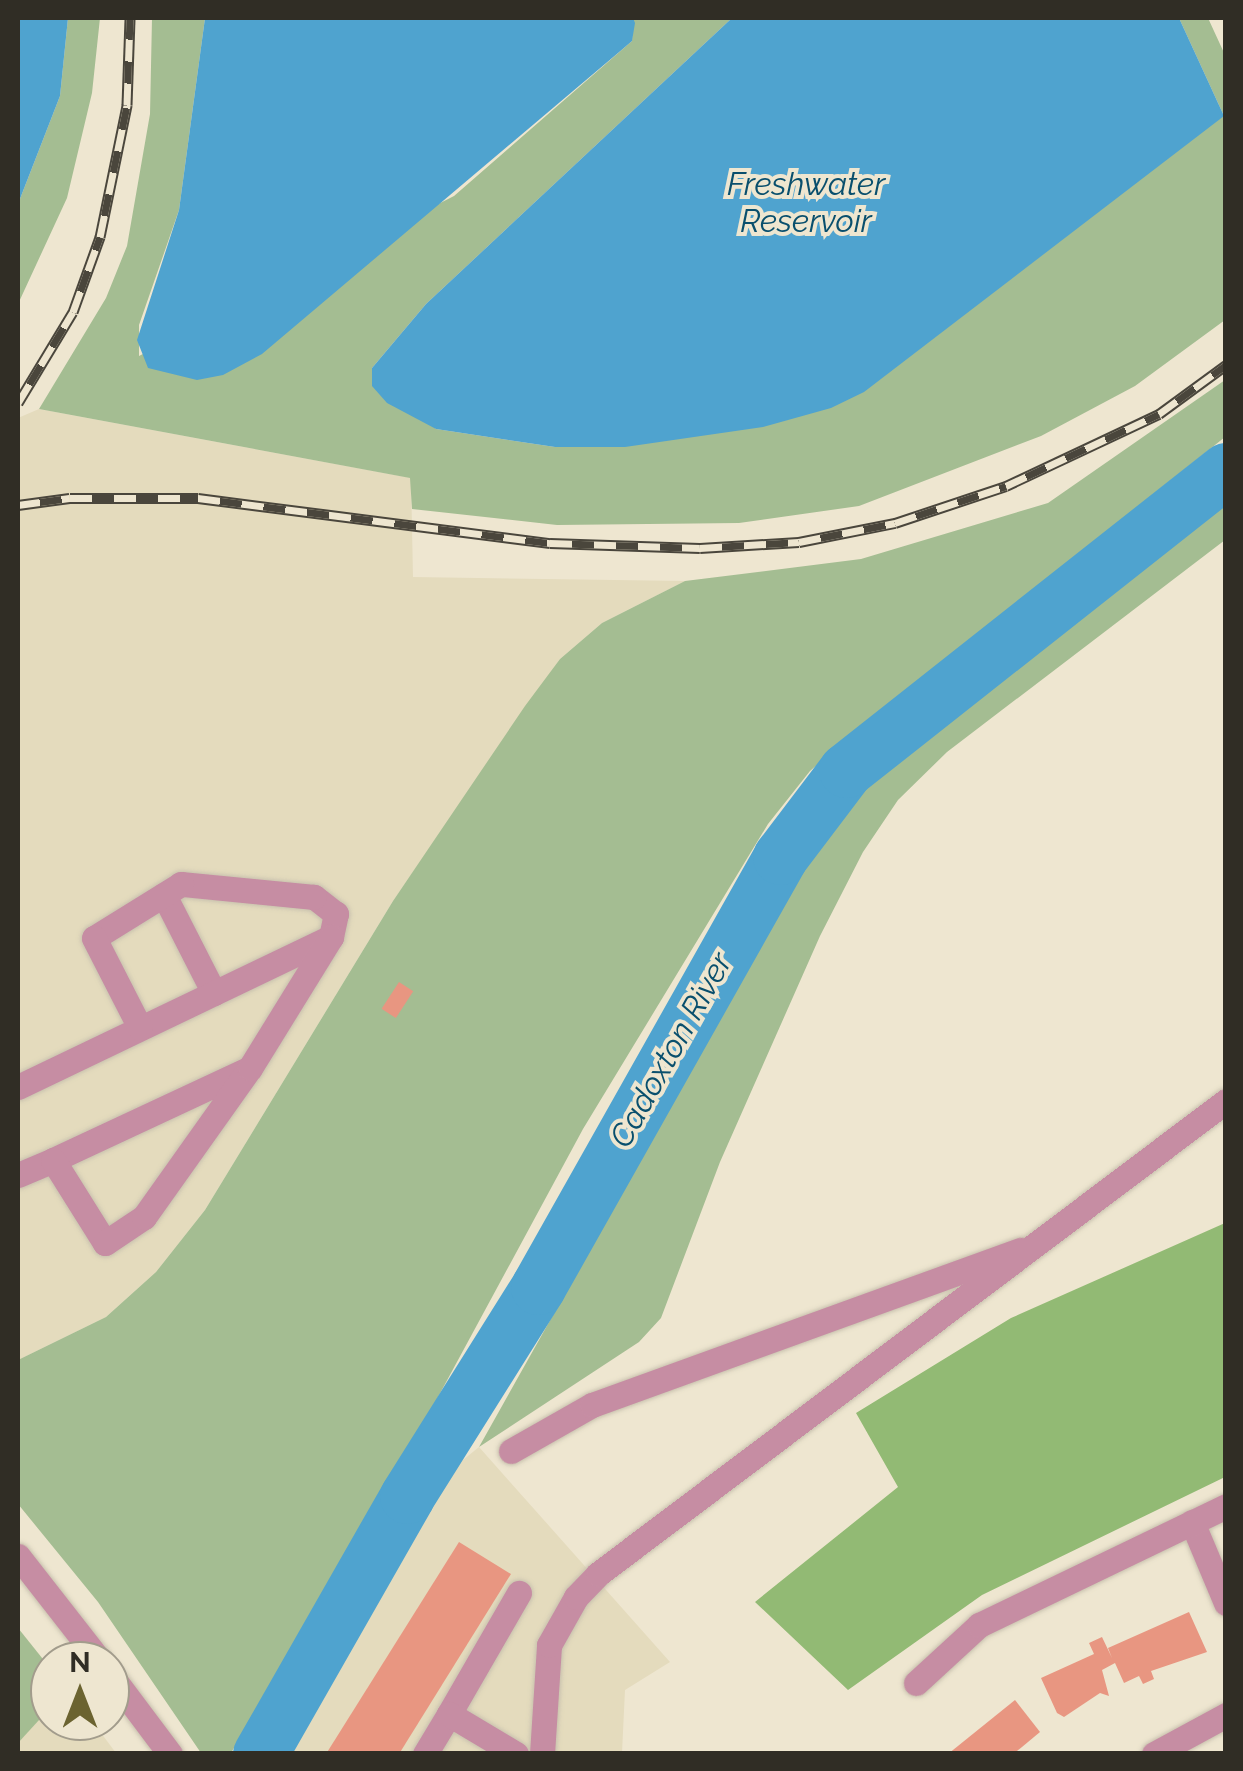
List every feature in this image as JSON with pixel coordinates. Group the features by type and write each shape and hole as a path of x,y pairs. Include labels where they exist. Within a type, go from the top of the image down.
{"street":[{"path":"54,1160 105,1243 144,1216 250,1068 331,937 336,914 314,897 181,884 94,938 140,1028"},
{"path":"164,895 214,993"},
{"path":"18,1086 331,937"},
{"path":"18,1175 250,1068"},
{"path":"542,1754 549,1644 576,1597 598,1574 1046,1241 1226,1101"},
{"path":"511,1452 592,1404 1046,1241"},
{"path":"916,1682 979,1625 1226,1506"},
{"path":"1192,1522 1226,1603"},
{"path":"18,1556 84,1641"},
{"path":"425,1754 520,1593"},
{"path":"130,1701 170,1754"},
{"path":"449,1714 516,1754"},
{"path":"1154,1754 1226,1715"}],"shaded area":[{"path":"39,409 411,478 413,577 685,581 602,623 560,659 393,901 205,1210 156,1272 106,1317 18,1360 18,418"},
{"path":"479,1447 670,1662 625,1690 622,1753 278,1754 431,1486"},
{"path":"18,1628 30,1643 30,1741 107,1741 116,1753 18,1753"}],"green space":[{"path":"68,18 100,18 92,93 67,198 18,304 18,204 60,96"},
{"path":"152,18 205,18 179,210 139,325 139,356 454,196 632,41 633,18 732,18 426,304 372,368 436,429 555,447 1224,116 1179,18 1208,18 1225,55 1225,320 1135,386 1041,436 859,506 739,523 557,525 412,509 410,478 39,409 106,298 127,246 150,114"},
{"path":"1225,380 1225,437 851,735 810,771 768,824 583,1129 418,1434 231,1753 201,1753 130,1649 130,1641 125,1641 18,1504 18,1360 106,1317 156,1272 205,1210 393,901 525,706 560,659 602,623 685,581 861,559 1048,503"},
{"path":"1225,500 1225,540 947,752 898,800 863,852 820,936 720,1162 661,1318 639,1342 479,1447 810,857 845,805 902,748"},
{"path":"1225,1223 1225,1477 982,1595 848,1690 755,1602 898,1487 856,1413 1011,1318"},
{"path":"18,1628 30,1643 30,1730 18,1743"}],"water":[{"path":"18,18 68,18 60,96 18,204"},
{"path":"205,18 633,18 635,23 632,41 262,354 223,375 197,380 148,368 137,340 179,210"},
{"name":"Freshwater Reservoir","path":"732,18 1179,18 1224,116 864,392 831,408 763,427 625,447 555,447 436,429 387,403 372,386 372,368 426,304"}],"building":[{"path":"399,982 413,991 396,1018 382,1009"},
{"path":"459,1542 511,1574 399,1754 326,1754"},
{"path":"1189,1612 1207,1652 1151,1671 1154,1679 1143,1684 1139,1676 1124,1683 1115,1663 1102,1670 1109,1696 1100,1693 1064,1717 1057,1713 1041,1678 1094,1654 1089,1643 1102,1637 1112,1658 1108,1648"},
{"path":"1015,1700 1040,1732 1022,1747 1013,1754 948,1754"}],"waterway":[{"name":"Cadoxton River","path":"260,1754 407,1496 538,1287 780,857 846,770 1226,470"}],"railway":[{"path":"18,403 73,312 100,237 127,105 130,18"},
{"path":"18,505 70,498 198,498 550,543 700,548 799,542 895,523 1006,486 1159,414 1226,365"}]}
